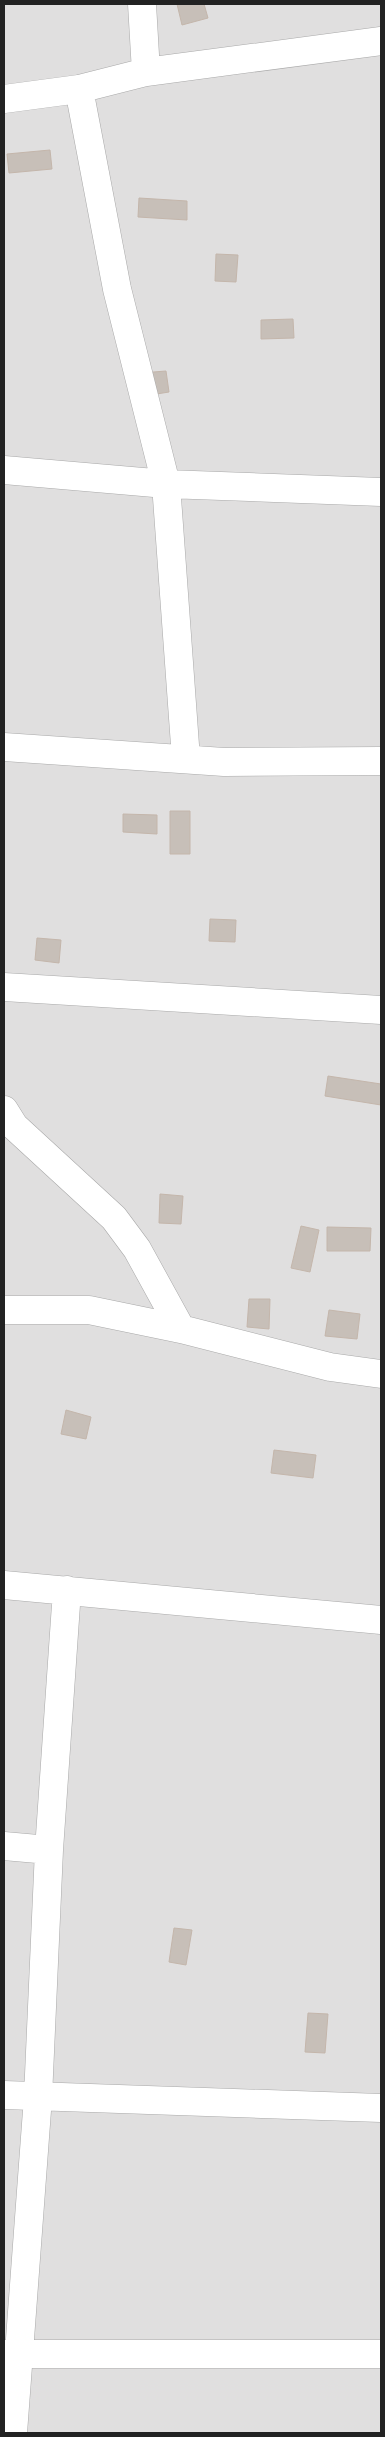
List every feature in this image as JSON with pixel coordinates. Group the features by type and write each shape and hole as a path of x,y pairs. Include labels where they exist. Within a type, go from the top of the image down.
{"street":[{"path":"142,4 146,72"},
{"path":"4,99 79,89 146,72 381,41"},
{"path":"79,89 117,289 166,484 186,759"},
{"path":"4,470 166,484 381,492"},
{"path":"4,747 224,762 381,761"},
{"path":"4,987 381,1010"},
{"path":"4,1110 14,1126 114,1218 137,1249 181,1329"},
{"path":"4,1310 89,1310 181,1329 330,1367 381,1374"},
{"path":"4,1585 381,1620"},
{"path":"13,2433 12,2354 38,2097 49,1850 67,1590"},
{"path":"4,1846 49,1850"},
{"path":"4,2095 381,2108"},
{"path":"12,2354 381,2354"}],"shaded area":[{"path":"4,4 381,4 381,2433 4,2433"}],"building":[{"path":"177,4 204,4 208,18 182,25"},
{"path":"50,150 52,169 9,173 7,154"},
{"path":"139,198 187,201 187,220 138,217"},
{"path":"216,254 238,255 236,282 215,281"},
{"path":"293,319 294,338 261,339 261,320"},
{"path":"166,371 169,392 144,396 141,373"},
{"path":"170,811 190,811 190,854 170,854"},
{"path":"123,814 157,815 157,834 123,832"},
{"path":"210,919 236,920 235,942 209,941"},
{"path":"37,938 61,940 59,963 35,960"},
{"path":"328,1076 381,1084 381,1105 325,1096"},
{"path":"160,1194 183,1196 181,1224 159,1223"},
{"path":"301,1226 319,1230 310,1272 291,1268"},
{"path":"327,1227 371,1228 370,1251 327,1251"},
{"path":"249,1299 270,1299 269,1329 247,1327"},
{"path":"329,1310 360,1314 357,1339 325,1336"},
{"path":"66,1410 91,1417 86,1439 61,1434"},
{"path":"274,1450 316,1455 313,1478 271,1473"},
{"path":"174,1928 192,1930 186,1965 169,1962"},
{"path":"308,2013 328,2014 325,2053 305,2052"}]}
